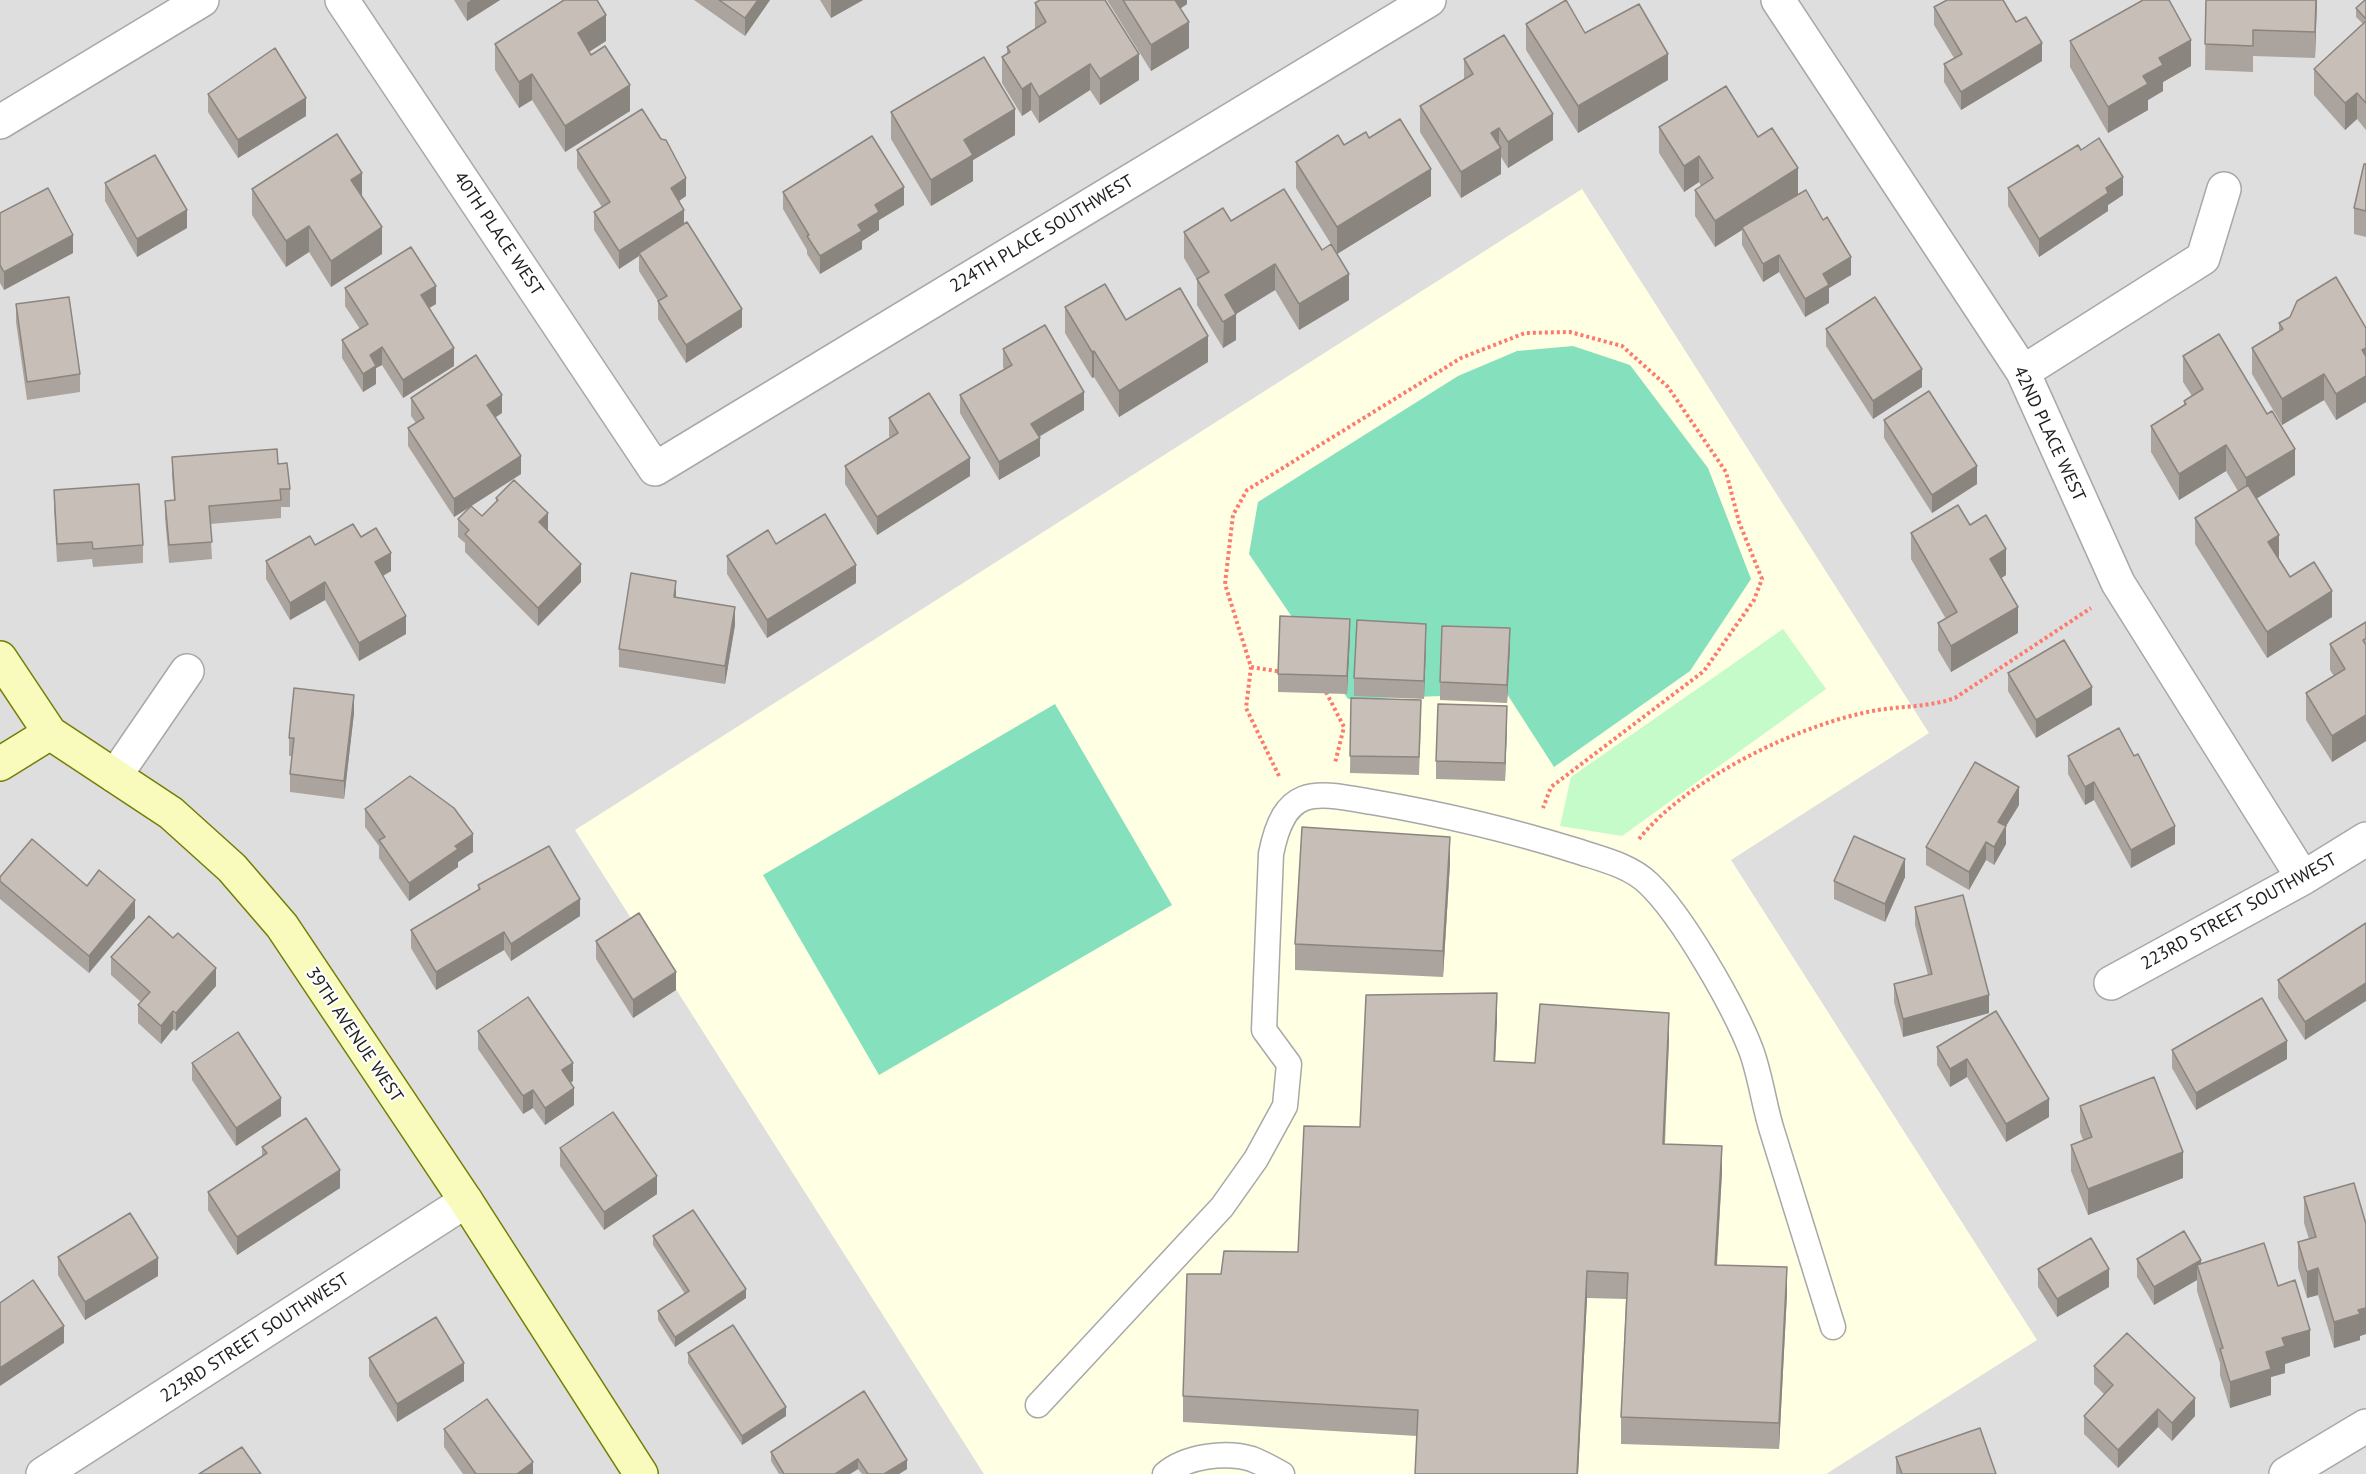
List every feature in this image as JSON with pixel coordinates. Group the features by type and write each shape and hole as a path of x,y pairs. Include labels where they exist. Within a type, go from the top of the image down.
{"street":[{"path":"0,123 202,0"},
{"name":"40TH PLACE WEST","path":"342,0 655,469"},
{"name":"224TH PLACE SOUTHWEST","path":"655,469 1429,0"},
{"name":"42ND PLACE WEST","path":"1778,0 2023,372 2118,583 2303,878"},
{"path":"2023,372 2203,258 2224,189"},
{"name":"39TH AVENUE WEST","path":"0,658 50,733 180,821 232,868 282,926 466,1201 641,1474"},
{"path":"115,776 187,671"},
{"path":"0,764 50,733"},
{"name":"223RD STREET SOUTHWEST","path":"2111,983 2303,878 2366,839"},
{"name":"223RD STREET SOUTHWEST","path":"43,1474 466,1201"},
{"path":"2286,1474 2366,1426"}],"lane":[{"path":"1038,1405 1222,1207 1256,1159 1285,1106 1289,1064 1264,1030 1271,854 1276,828 1293,804 1322,794 1437,813 1533,837 1618,864 1647,883 1685,930 1726,999 1751,1051 1770,1126 1833,1327"},
{"path":"1165,1474 1173,1468 1211,1455 1251,1459 1282,1474"}],"path":[{"path":"1293,804 1246,708 1251,667 1225,584 1233,515 1247,490 1461,358 1525,333 1570,332 1622,346 1668,387 1726,472 1739,522 1762,579 1754,600 1704,671 1551,787 1533,837"},
{"path":"1618,864 1645,831 1691,793 1744,757 1831,722 1878,710 1932,706 1955,698 2094,606"},
{"path":"1251,667 1284,672"},
{"path":"1321,688 1329,694 1344,728 1334,768 1322,794"}],"shaded area":[{"path":"0,0 2366,0 2366,1474 1826,1474 2036,1340 1731,860 575,830 984,1474 0,1474"},
{"path":"1582,189 1929,733 1731,860 2037,1340 1826,1474 984,1474 575,830"}],"green space":[{"path":"1573,346 1630,365 1708,468 1751,579 1690,671 1554,767 1507,694 1348,699 1249,554 1258,502 1458,376 1517,351"},
{"path":"1783,629 1826,689 1622,836 1560,826 1571,777"},
{"path":"1055,704 1172,905 879,1075 763,875"}],"building":[{"path":"564,0 597,0 606,15 578,33 591,55 605,46 630,85 565,126 532,74 519,82 495,44"},
{"path":"719,0 758,0 745,18"},
{"path":"1040,0 1105,0 1139,54 1100,79 1090,64 1039,97 1031,83 1022,89 1002,57 1010,52 1007,47 1046,22 1035,3"},
{"path":"1123,0 1175,0 1189,22 1151,45"},
{"path":"1566,0 1585,33 1639,4 1668,54 1578,106 1526,24"},
{"path":"1947,0 2003,0 2016,22 2026,17 2042,43 1961,92 1944,64 1962,54 1934,7"},
{"path":"2143,0 2169,0 2191,40 2159,58 2163,65 2143,76 2148,84 2108,107 2070,41"},
{"path":"2206,0 2316,0 2315,32 2253,30 2253,46 2205,44"},
{"path":"2366,0 2366,19 2356,8"},
{"path":"2366,21 2366,103 2357,93 2345,103 2314,69"},
{"path":"1504,35 1553,114 1508,142 1499,128 1491,133 1501,148 1461,172 1420,106 1473,74 1464,59"},
{"path":"275,48 306,98 238,140 208,94"},
{"path":"984,57 1015,109 964,140 973,155 931,180 891,112"},
{"path":"1726,86 1758,137 1772,128 1798,168 1715,221 1695,190 1713,178 1699,156 1684,166 1659,127"},
{"path":"642,109 661,139 666,140 686,178 671,188 684,210 619,251 594,212 610,202 577,150"},
{"path":"1400,119 1431,169 1337,227 1296,162 1338,135 1344,145 1366,132 1369,138"},
{"path":"337,134 362,173 351,180 382,227 331,261 309,226 286,241 252,189"},
{"path":"872,136 904,187 875,205 879,212 858,225 862,231 820,256 783,192"},
{"path":"2099,138 2123,177 2106,188 2108,193 2039,239 2008,188 2078,145 2081,150"},
{"path":"155,155 187,210 137,239 105,183"},
{"path":"2364,164 2366,164 2366,211 2354,208"},
{"path":"48,188 73,235 4,272 0,265 0,213"},
{"path":"1284,189 1322,250 1331,244 1349,274 1299,304 1275,264 1225,295 1236,314 1223,322 1197,279 1209,272 1184,232 1223,208 1231,221"},
{"path":"1806,190 1823,220 1827,217 1851,257 1823,274 1829,285 1805,299 1779,255 1763,264 1742,227"},
{"path":"687,222 742,309 686,345 658,301 667,296 639,253"},
{"path":"411,247 436,286 421,295 454,348 403,380 382,347 370,355 376,366 363,374 342,340 368,324 345,288"},
{"path":"2336,277 2366,328 2366,348 2362,350 2366,357 2366,376 2336,394 2324,374 2282,399 2252,348 2283,329 2279,323 2290,317 2297,301"},
{"path":"1105,284 1126,320 1180,288 1208,336 1119,391 1065,307"},
{"path":"69,297 80,374 27,382 16,304"},
{"path":"1875,297 1922,369 1873,401 1826,329"},
{"path":"1045,325 1084,392 1031,424 1040,438 999,462 960,395 1012,365 1003,349"},
{"path":"2219,334 2267,414 2272,411 2295,449 2246,478 2226,445 2179,474 2151,426 2186,404 2184,401 2203,389 2183,356"},
{"path":"476,355 502,395 487,405 521,456 454,499 408,428 424,418 411,398"},
{"path":"1929,391 1977,466 1932,495 1884,420"},
{"path":"929,393 970,458 877,517 845,466 898,433 889,418"},
{"path":"277,449 278,464 287,463 290,489 280,489 281,500 209,506 212,542 169,545 165,501 175,500 172,457"},
{"path":"514,480 548,513 539,522 581,564 538,608 465,534 469,530 458,519 471,506 482,516"},
{"path":"139,484 143,545 93,549 92,542 57,544 54,490"},
{"path":"2248,485 2279,535 2268,542 2290,577 2314,562 2332,591 2267,632 2195,518"},
{"path":"1958,505 1970,525 1986,515 2006,549 1990,559 2018,607 1951,646 1938,623 1957,612 1911,533"},
{"path":"825,514 856,565 767,620 727,556 768,530 776,544"},
{"path":"353,524 361,537 376,528 391,553 375,562 406,616 359,643 325,582 290,603 266,561 310,536 315,545"},
{"path":"631,573 676,581 674,597 735,607 725,666 619,649"},
{"path":"1280,616 1350,619 1347,676 1278,674"},
{"path":"1357,620 1426,624 1424,681 1354,678"},
{"path":"2366,622 2366,638 2363,640 2366,645 2366,715 2332,736 2306,693 2345,669 2330,644"},
{"path":"1442,626 1510,628 1507,685 1440,682"},
{"path":"2064,640 2092,687 2036,720 2008,673"},
{"path":"294,688 354,695 344,781 290,774 294,738 289,738"},
{"path":"1351,698 1421,700 1419,757 1350,756"},
{"path":"1438,704 1507,706 1505,763 1436,761"},
{"path":"2119,728 2134,756 2138,754 2175,826 2131,850 2094,782 2085,787 2068,756"},
{"path":"1975,762 2019,787 1998,822 2006,826 1994,847 1986,842 1969,872 1926,847"},
{"path":"410,776 454,808 473,834 455,846 458,849 409,883 379,840 385,837 365,809"},
{"path":"1302,827 1450,837 1443,951 1295,944"},
{"path":"1854,836 1905,859 1885,904 1834,881"},
{"path":"32,839 87,886 99,870 135,900 89,956 0,881 0,877"},
{"path":"549,846 580,899 511,944 504,932 436,972 411,930 480,889 478,885"},
{"path":"1963,895 1989,995 1903,1019 1894,984 1932,974 1915,907"},
{"path":"639,913 676,972 633,1000 596,941"},
{"path":"149,916 173,938 178,933 216,968 176,1013 173,1011 161,1026 138,1005 150,992 111,957"},
{"path":"2366,923 2366,983 2305,1022 2278,980"},
{"path":"1497,993 1494,1061 1535,1063 1540,1004 1669,1013 1663,1144 1722,1146 1715,1265 1787,1267 1779,1423 1621,1417 1628,1273 1587,1271 1577,1474 1415,1474 1418,1410 1183,1396 1187,1274 1221,1274 1224,1251 1298,1252 1304,1126 1360,1127 1366,995"},
{"path":"528,997 573,1063 562,1070 574,1088 545,1108 533,1090 523,1096 478,1031"},
{"path":"2262,998 2287,1041 2196,1093 2172,1050"},
{"path":"1996,1011 2049,1099 2006,1124 1967,1059 1950,1069 1937,1047"},
{"path":"238,1032 281,1098 236,1128 192,1063"},
{"path":"2154,1077 2183,1152 2088,1189 2071,1145 2092,1137 2080,1106"},
{"path":"613,1112 657,1176 604,1212 560,1148"},
{"path":"306,1118 340,1170 237,1237 208,1192 267,1153 262,1147"},
{"path":"2354,1183 2366,1224 2366,1308 2358,1310 2360,1314 2334,1322 2318,1268 2307,1272 2298,1242 2316,1237 2304,1197"},
{"path":"693,1210 746,1289 675,1337 658,1311 689,1291 653,1236"},
{"path":"130,1213 158,1258 85,1302 58,1257"},
{"path":"2184,1231 2201,1260 2154,1287 2137,1259"},
{"path":"2091,1238 2109,1269 2057,1299 2038,1269"},
{"path":"2264,1243 2278,1286 2295,1280 2310,1330 2282,1338 2285,1346 2266,1352 2271,1369 2230,1382 2220,1349 2223,1348 2197,1265"},
{"path":"33,1280 64,1326 0,1368 0,1303"},
{"path":"436,1317 464,1363 397,1404 369,1358"},
{"path":"733,1325 786,1407 742,1436 688,1353"},
{"path":"2127,1333 2195,1398 2172,1423 2158,1409 2118,1450 2084,1416 2113,1385 2094,1366"},
{"path":"864,1391 907,1460 884,1474 868,1474 858,1459 835,1474 784,1474 771,1452"},
{"path":"487,1399 533,1462 517,1474 476,1474 444,1429"},
{"path":"1980,1428 1996,1474 1902,1474 1896,1457"},
{"path":"242,1447 261,1474 199,1474"}]}
